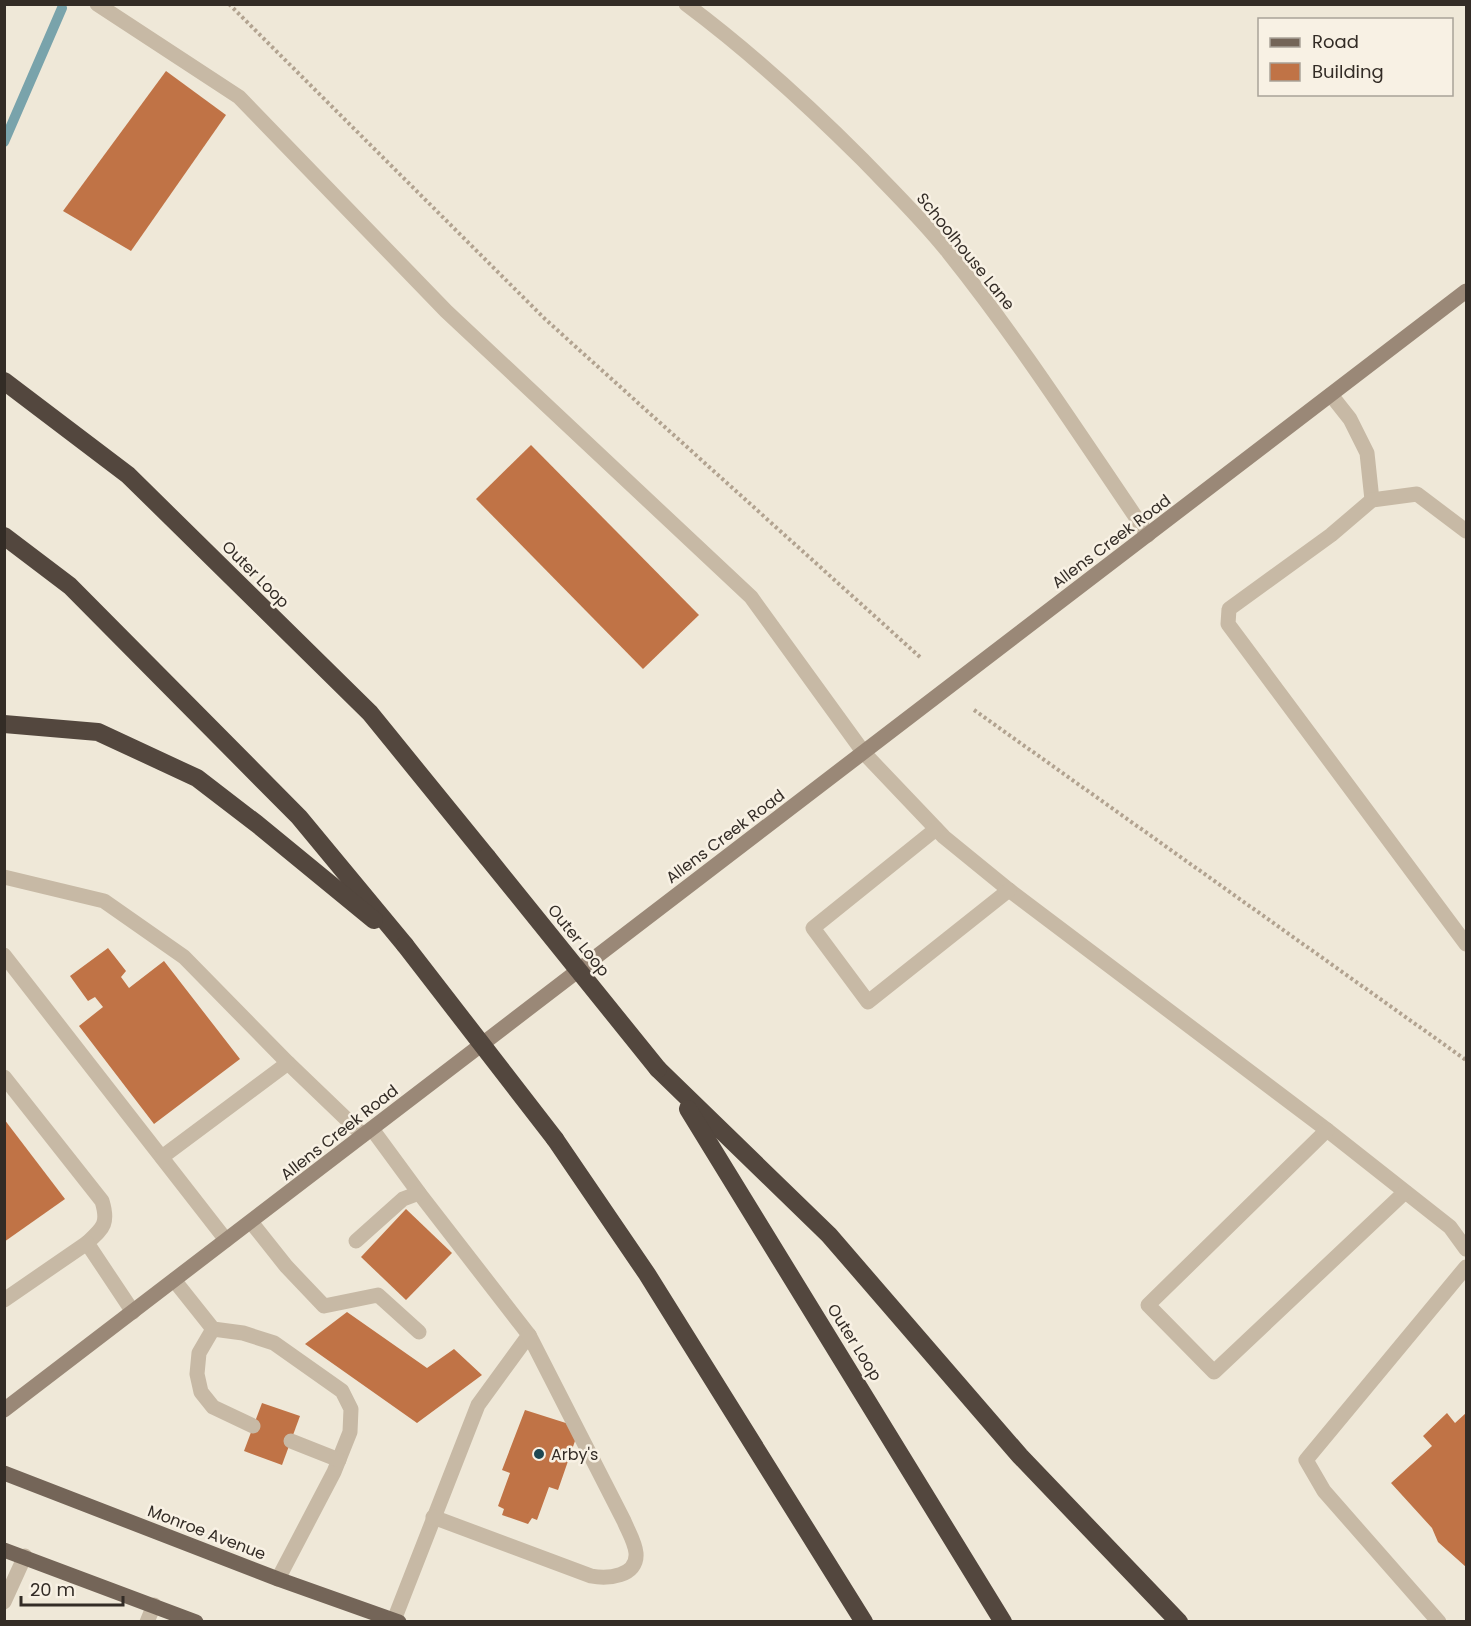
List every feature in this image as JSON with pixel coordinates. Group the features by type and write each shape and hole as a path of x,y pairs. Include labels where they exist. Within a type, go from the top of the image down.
{"highway":[{"name":"Outer Loop","path":"4,381 128,475 370,714 488,857 692,1114 1003,1622"},
{"path":"4,536 69,586 299,817 405,945 555,1139 647,1274 864,1622"},
{"path":"4,724 98,732 197,778 405,945"},
{"path":"658,1069 829,1235 1020,1456 1179,1622"}],"main road":[{"name":"Monroe Avenue","path":"4,1473 278,1579 396,1621"},
{"path":"4,1550 196,1622"}],"street":[{"name":"Schoolhouse Lane","path":"686,4 810,107 921,219 1030,360 1148,535"},
{"path":"98,5 239,97 447,311 751,597 864,753 944,837 1009,890 1327,1130 1450,1227 1467,1249"},
{"name":"Allens Creek Road","path":"4,1410 1467,291"},
{"path":"1331,395 1350,419 1366,453 1372,500"},
{"path":"1467,531 1417,494 1372,500 1322,542 1229,609 1228,624 1467,944"},
{"path":"936,829 813,928 868,1002 1009,890"},
{"path":"4,877 104,901 184,957 288,1063 368,1132 419,1193 529,1335 618,1510 636,1555 633,1566 615,1577 591,1576 434,1517"},
{"path":"4,955 226,1240"},
{"path":"162,1157 288,1063"},
{"path":"4,1077 102,1201 106,1214 104,1225 87,1243 4,1300"},
{"path":"1327,1130 1148,1305 1214,1372 1405,1192"},
{"path":"356,1241 403,1199 419,1193"},
{"path":"251,1222 286,1266 324,1306 378,1295 419,1332"},
{"path":"87,1243 134,1312"},
{"path":"1439,1622 1324,1491 1306,1460 1467,1267"},
{"path":"174,1280 213,1329 243,1333 274,1343 342,1391 351,1409 350,1432 334,1472 278,1579"},
{"path":"213,1329 199,1353 197,1374 201,1392 213,1407 253,1426"},
{"path":"396,1621 478,1405 529,1335"},
{"path":"291,1441 339,1460"},
{"path":"4,1602 25,1556"},
{"path":"147,1622 154,1605"}],"path":[{"path":"229,4 545,319 920,657"},
{"path":"974,710 1467,1060"}],"building":[{"path":"166,71 226,115 131,251 63,211"},
{"path":"531,445 699,615 643,669 476,499"},
{"path":"108,948 126,971 121,977 129,988 164,961 240,1059 154,1124 79,1026 103,1007 95,997 88,1001 70,976"},
{"path":"4,1119 65,1199 4,1242"},
{"path":"406,1209 452,1253 406,1300 361,1257"},
{"path":"347,1312 427,1368 454,1349 482,1375 417,1423 305,1344"},
{"path":"262,1403 300,1416 282,1465 244,1451"},
{"name":"Arby's","path":"525,1410 569,1424 576,1438 558,1490 549,1487 537,1520 532,1518 528,1524 502,1515 504,1509 498,1506 510,1473 502,1470"},
{"path":"1447,1413 1455,1423 1466,1413 1466,1567 1438,1542 1432,1528 1391,1483 1432,1446 1423,1436"}],"waterway":[{"path":"4,142 62,8"}],"place":[{"name":"Arby's","path":"539,1454"}]}
